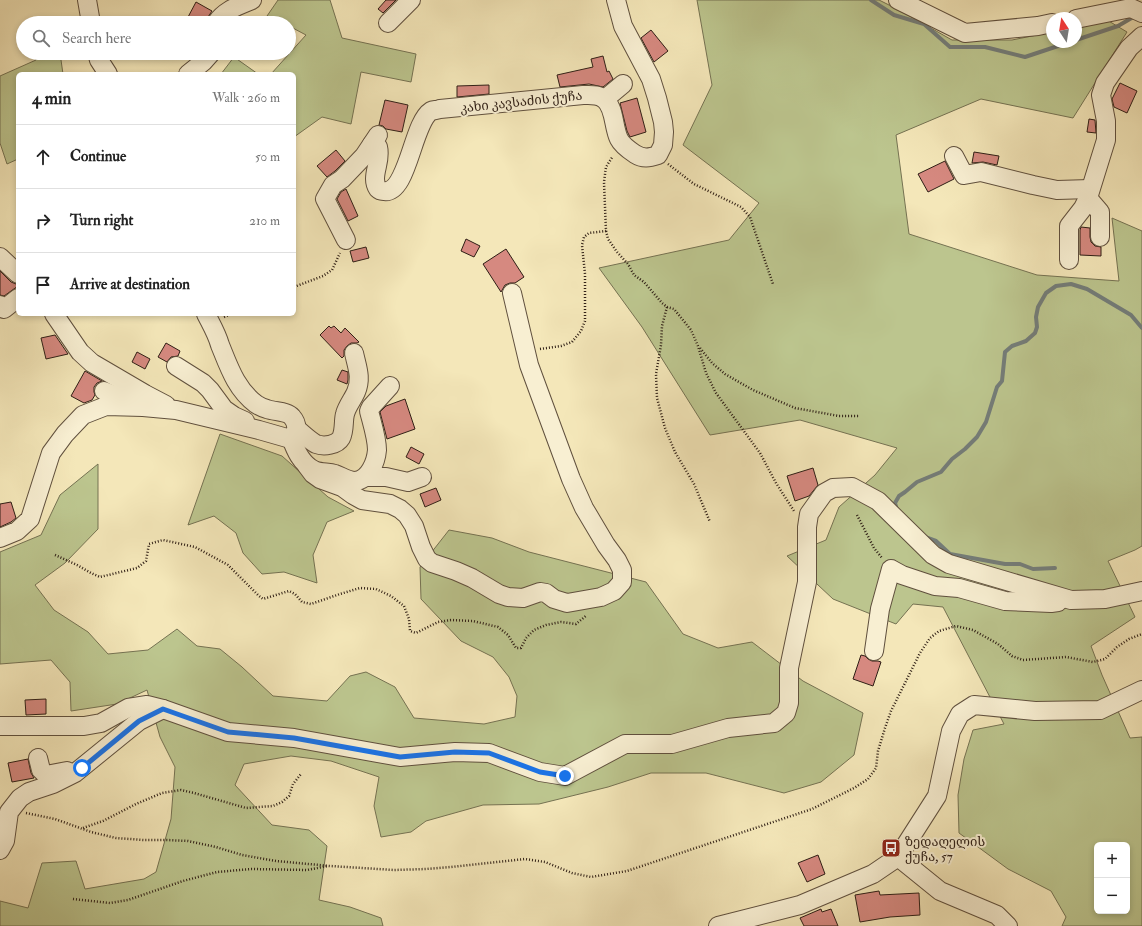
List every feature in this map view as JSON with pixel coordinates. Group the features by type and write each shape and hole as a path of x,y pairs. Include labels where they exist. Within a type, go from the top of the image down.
{"street":[{"path":"87,0 90,16"},
{"path":"220,16 230,9 251,0"},
{"path":"388,23 410,0"},
{"path":"616,0 624,26 648,72 657,98 664,132 663,145 658,155 649,158 639,157 631,152 619,138 611,109 605,99 623,84"},
{"path":"898,0 965,33 1046,24"},
{"path":"1082,18 1132,7"},
{"path":"1069,260 1069,226 1083,208 1089,194 1106,140 1111,116 1101,95 1105,83 1129,48 1142,36"},
{"path":"96,60 97,72"},
{"path":"99,60 107,72"},
{"path":"188,72 196,60"},
{"path":"190,72 205,60"},
{"name":"კახი კავსაძის ქუჩა","path":"346,240 325,199 332,185 342,180 350,172 364,156 375,139 380,153 375,181 378,189 384,192 391,190 398,183 404,173 422,121 431,112 448,108 583,95 598,95 605,99"},
{"path":"954,156 964,175 981,172 1057,190 1089,194"},
{"path":"1089,194 1100,212 1100,237"},
{"path":"0,257 16,272"},
{"path":"207,316 220,343 233,377 241,390 265,409 286,413 292,417 296,423 294,447 313,474 320,479 342,487 353,496 362,500 390,504 400,509 407,515 414,526 421,547 427,559 432,563 472,578 499,594 508,597 523,598 540,592 546,593 554,599 567,603 601,597 614,591 622,582 622,570 584,508 571,479 529,365 512,293"},
{"path":"0,305 4,309 16,300"},
{"path":"55,316 80,352 92,363 176,410"},
{"path":"294,433 318,444 328,445 335,443 341,438 344,431 345,412 360,382 354,353"},
{"path":"176,366 210,390 224,409 260,430"},
{"path":"366,477 371,470 377,451 370,411 371,407 390,386"},
{"path":"104,391 143,407"},
{"path":"0,538 17,531 30,519 51,453 65,434 83,415 106,406 176,410 287,438 294,433"},
{"path":"307,466 314,470 356,481 366,477 386,477 408,482 422,477"},
{"path":"0,726 84,726 101,723 128,708 147,705 163,709 228,732 294,738 400,757 455,752 489,753 540,772 565,776 625,744 672,744 728,728 774,722 786,713 789,703 789,668 807,582 807,527 809,514 824,493 833,488 852,487 878,501 933,555 949,564 1071,600"},
{"path":"874,651 880,609 891,569 902,575 935,586 959,588 1005,601 1052,602 1105,599 1142,591"},
{"path":"718,926 743,923 800,905 873,874 898,857 937,796 951,731 960,714 974,704 1035,711 1100,710 1142,690"},
{"path":"0,850 5,841 5,812 20,798 29,792 64,779 75,773 139,721 163,709"},
{"path":"38,758 41,770 46,775 82,768"},
{"path":"898,857 940,891 997,915 1008,926"}],"path":[{"path":"624,145 615,153 606,167 604,182 606,231 608,239 628,264 634,275 644,282 662,303 667,307 674,309 691,330 698,346 706,373 716,393 760,453 790,506 807,527"},
{"path":"658,155 694,184 741,207 750,217 773,284"},
{"path":"526,351 561,346 572,342 581,330 585,321 585,274 582,245 584,237 589,233 606,231"},
{"path":"296,286 323,276 332,270 346,240"},
{"path":"667,307 662,326 661,345 656,374 657,398 665,428 675,452 694,484 710,522"},
{"path":"698,346 720,370 753,390 795,408 839,416 860,416"},
{"path":"857,515 874,548 891,569"},
{"path":"55,555 100,577 137,568 146,560 149,544 163,540 195,547 228,565 263,599 289,591 295,594 302,602 311,604 360,588 376,589 391,596 404,606 409,619 410,632 416,633 438,622 451,620 473,621 498,627 508,635 516,648 521,648 526,638 534,630 546,625 561,622 576,624 591,611"},
{"path":"5,812 32,814 55,818 91,832 116,838 188,841 276,861 394,870 451,867 525,859 545,862 572,873 591,877 627,871 812,809 854,788 868,779 876,768 878,751 884,728 891,711 920,653 930,638 939,631 956,626 973,630 998,644 1012,656 1023,660 1066,657 1092,662 1105,659 1117,647 1129,639 1142,634"},
{"path":"83,828 162,793 181,790 246,808 273,806 282,802 289,796 293,784 301,774"},
{"path":"73,899 110,903 128,900 183,881 217,872 252,869 307,870 330,866"}],"green space":[{"path":"278,0 330,0 342,38 416,54 411,82 361,72 351,124 322,117 296,136 296,72 273,72 284,60 296,60 296,46 306,35 296,30 296,16 267,16"},
{"path":"697,0 879,0 952,40 1012,40 1046,33 1046,48 1082,48 1082,26 1107,20 1127,32 1073,118 981,99 896,135 909,234 1037,275 1119,281 1112,218 1142,231 1142,546 1108,561 1135,617 1091,646 1130,738 1142,737 1142,926 1062,926 1066,917 1051,891 1008,869 959,833 958,795 964,759 973,730 1004,724 943,607 913,604 896,624 833,599 787,556 826,540 839,507 875,475 897,448 800,420 710,435 642,327 599,268 729,240 759,203 683,145 712,85"},
{"path":"36,60 61,60 63,72 16,72 16,160 7,164 0,143 0,76"},
{"path":"232,60 238,60 255,72 223,72"},
{"path":"220,434 282,456 328,497 354,511 327,522 313,555 317,583 284,572 262,574 243,553 236,533 214,516 188,525"},
{"path":"98,464 98,529 65,563 35,585 54,610 88,632 108,654 148,650 177,629 197,646 220,649 273,696 327,701 350,676 366,672 395,687 414,718 484,724 515,717 517,696 509,677 493,657 461,641 421,599 420,567 449,530 492,538 529,552 646,582 683,634 718,648 752,642 803,681 863,713 854,755 821,782 784,793 706,773 651,773 608,787 539,804 483,805 426,821 411,832 381,837 374,806 379,777 331,761 291,756 244,764 235,785 272,825 309,830 327,846 319,900 350,907 381,918 383,926 0,926 0,901 28,908 42,863 76,861 85,889 144,879 156,872 171,819 175,767 160,737 147,690 117,704 71,711 70,682 51,660 0,664 0,552 41,535 60,495"}],"building":[{"path":"386,0 396,0 383,13 378,9"},
{"path":"196,2 212,11 209,16 189,16"},
{"path":"651,30 668,51 654,62 641,38"},
{"path":"603,56 607,72 609,71 613,79 603,87 589,84 560,87 557,75 593,67 591,59"},
{"path":"1120,83 1137,91 1127,113 1114,107 1112,99"},
{"path":"489,85 489,94 457,97 457,86"},
{"path":"637,98 646,132 630,137 620,103"},
{"path":"385,100 408,105 402,132 386,129 379,125"},
{"path":"1089,119 1095,120 1096,133 1087,132"},
{"path":"336,150 345,161 327,177 317,166"},
{"path":"974,152 999,156 997,165 983,162 972,163"},
{"path":"945,161 954,179 928,192 918,174"},
{"path":"346,189 358,216 348,221 337,199 341,192"},
{"path":"1081,227 1090,228 1091,242 1095,246 1101,247 1101,256 1080,255"},
{"path":"466,239 480,246 474,257 461,251"},
{"path":"366,247 369,258 353,262 350,251"},
{"path":"506,249 524,277 515,283 505,285 501,292 483,264"},
{"path":"0,271 11,282 16,284 16,287 4,296 0,295"},
{"path":"329,326 331,328 334,326 341,333 345,328 359,342 351,343 347,346 344,350 344,356 342,358 320,335"},
{"path":"55,335 68,354 46,359 41,338"},
{"path":"166,343 180,351 178,356 171,357 167,362 158,357"},
{"path":"137,352 150,359 145,369 132,362"},
{"path":"342,370 348,372 347,384 337,380"},
{"path":"85,371 102,381 97,383 94,387 95,395 92,400 84,403 71,396"},
{"path":"405,399 415,429 387,439 380,412 386,406"},
{"path":"411,447 424,454 419,464 406,457"},
{"path":"813,468 818,485 809,496 795,501 787,476"},
{"path":"436,488 441,500 425,507 420,494"},
{"path":"11,502 16,518 0,527 0,504"},
{"path":"861,655 872,661 881,662 873,686 853,679"},
{"path":"46,699 46,714 26,715 25,700"},
{"path":"28,759 31,773 34,778 12,782 8,763"},
{"path":"818,855 825,874 807,882 798,863"},
{"path":"879,891 880,895 919,893 920,915 890,917 860,922 855,895"},
{"path":"821,909 822,912 831,909 838,926 804,926 800,918"}],"waterway":[{"path":"871,0 894,15 924,24 950,47 985,47 1025,57 1052,48"},
{"path":"1082,38 1118,26 1135,16"},
{"path":"897,510 895,503 899,496 917,482 941,472 952,459 977,437 986,422 997,387 1002,381 1005,352 1012,346 1026,341 1035,333 1037,327 1036,317 1038,307 1046,293 1056,286 1071,284 1087,289 1131,315 1142,328"},
{"path":"925,537 936,541 950,554 1005,564 1020,564 1033,569 1055,568"}],"place":[{"name":"ზედაღელის ქუჩა, 57","path":"891,848"}],"route":[{"path":"82,768 139,721 163,709 228,732 294,738 400,757 455,752 489,753 540,772 565,776"}]}
